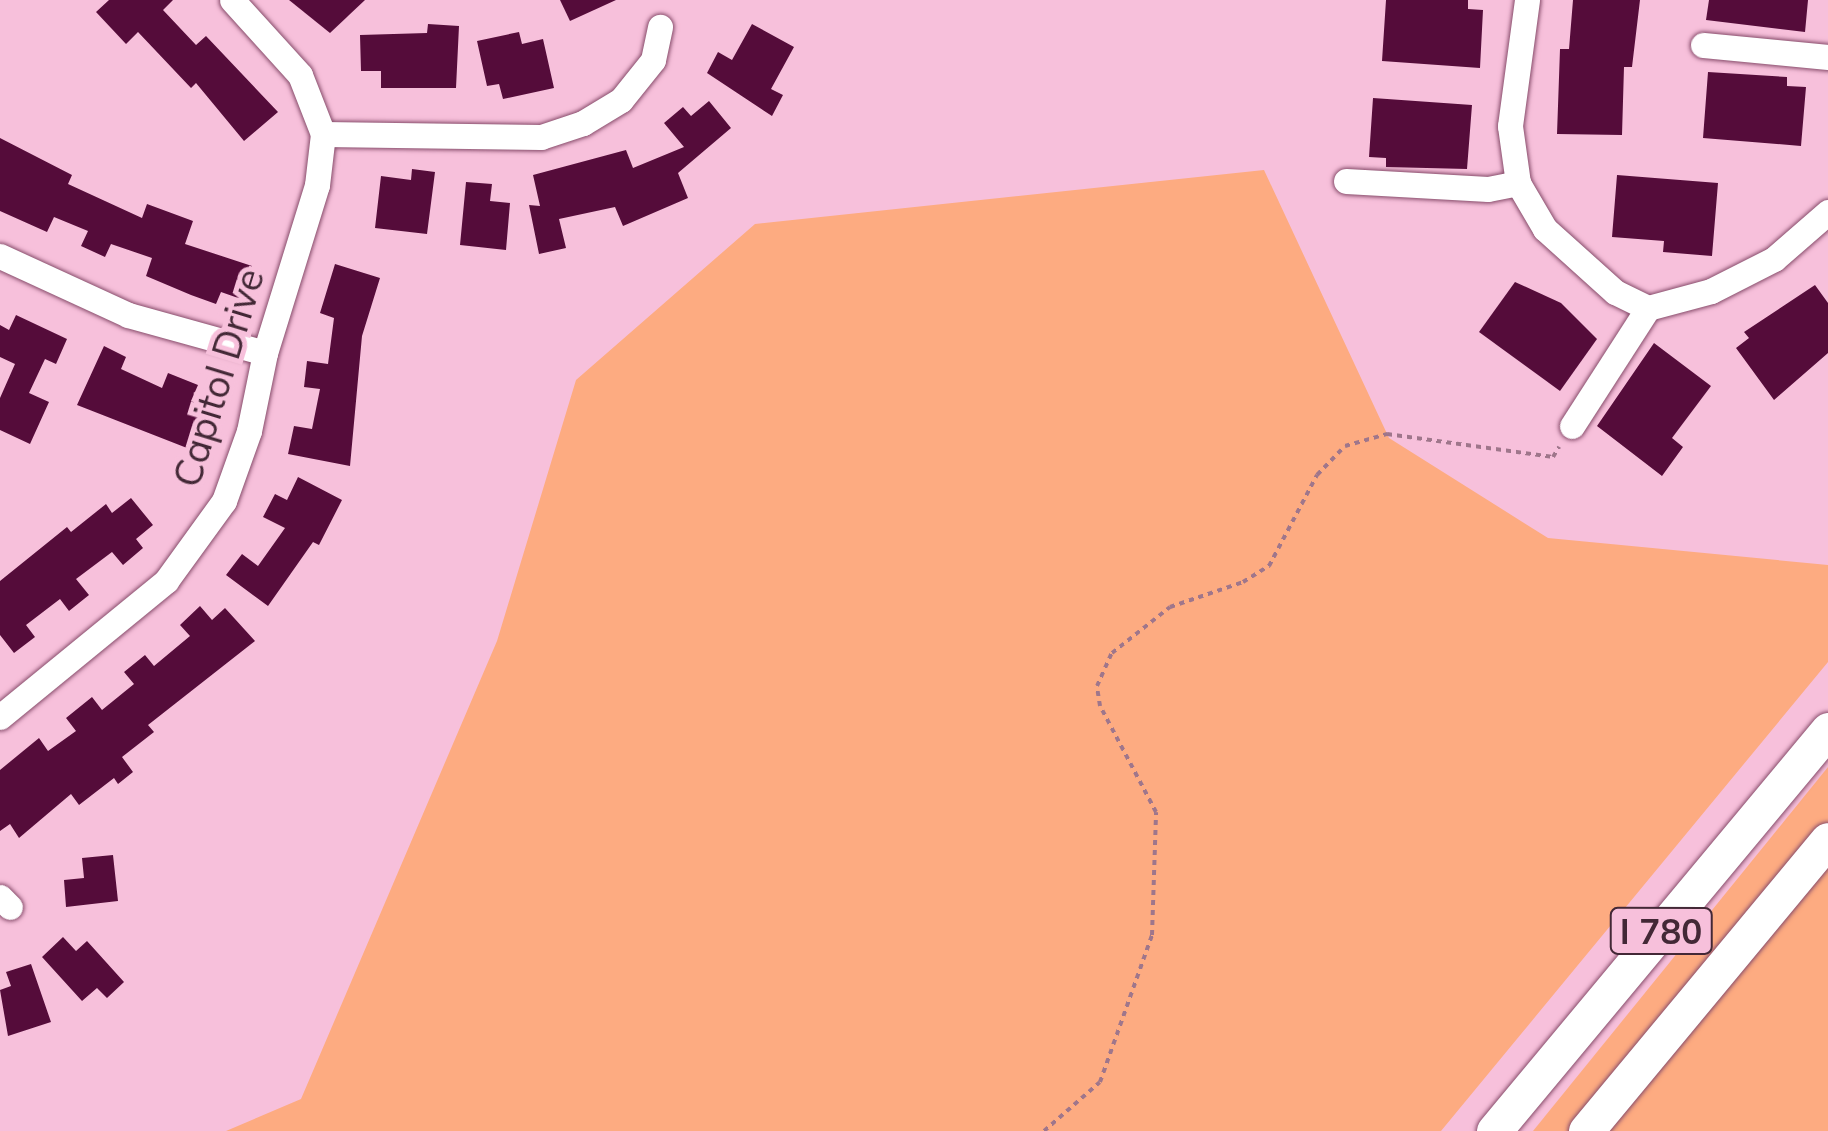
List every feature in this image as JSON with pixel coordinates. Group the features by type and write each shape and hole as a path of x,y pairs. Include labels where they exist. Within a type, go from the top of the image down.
{"highway":[{"name":"I 780","path":"1494,1131 1828,730"},
{"name":"I 780","path":"1586,1131 1828,840"}],"street":[{"path":"232,0 300,75 323,134 414,131 494,139 569,128 621,100 641,82 660,28"},
{"path":"1526,0 1510,126 1518,183 1545,229 1615,292 1648,308 1711,291 1774,259 1828,212"},
{"path":"1703,45 1828,57"},
{"name":"Capitol Drive","path":"0,717 166,581 200,542 224,501 249,431 265,353 312,203 323,134"},
{"path":"1346,180 1488,189 1518,183"},
{"path":"0,256 128,315 265,353"},
{"path":"1572,426 1648,308"}],"path":[{"path":"1044,1131 1100,1082 1137,988 1154,922 1156,812 1100,706 1098,686 1112,653 1170,608 1242,582 1269,566 1317,475 1345,446 1387,434 1553,457 1572,426"}],"shaded area":[{"path":"1264,170 1389,438 1548,538 1828,565 1828,662 1441,1131 226,1131 301,1099 497,641 576,380 755,224"},
{"path":"1828,767 1828,1131 1533,1131"}],"building":[{"path":"109,0 173,0 163,10 196,45 206,36 278,112 244,141 196,83 191,88 138,32 126,44 96,12"},
{"path":"289,0 365,0 330,33"},
{"path":"560,0 616,0 570,21"},
{"path":"1386,0 1468,0 1468,9 1483,10 1480,68 1382,61"},
{"path":"1573,0 1640,0 1632,67 1624,67 1622,135 1557,134 1560,49 1569,49"},
{"path":"1709,0 1808,0 1805,32 1706,20"},
{"path":"428,24 459,26 456,88 381,88 381,71 361,71 360,35 427,33"},
{"path":"752,24 794,47 771,89 783,95 772,116 707,73 718,52 732,60"},
{"path":"519,32 522,44 543,39 554,88 503,99 499,84 487,86 477,41"},
{"path":"1708,72 1787,77 1787,86 1806,87 1801,146 1703,138"},
{"path":"1373,98 1472,105 1467,169 1386,167 1386,158 1369,157"},
{"path":"709,101 731,128 678,173 688,198 623,226 615,207 559,219 566,248 539,254 529,205 540,206 533,175 626,150 633,168 684,147 664,123 683,107 691,116"},
{"path":"0,138 72,175 68,184 142,218 147,204 193,221 185,244 252,266 241,299 221,292 216,304 191,295 146,276 152,258 111,244 105,257 81,246 88,231 54,217 47,232 0,211"},
{"path":"412,169 435,172 427,234 375,228 381,176 411,180"},
{"path":"1617,175 1718,183 1712,256 1663,252 1664,241 1612,237"},
{"path":"466,182 492,184 490,201 510,203 506,250 460,245"},
{"path":"335,264 380,278 362,336 350,466 288,454 294,426 312,429 320,389 304,387 307,361 328,364 334,318 320,313"},
{"path":"1515,282 1561,303 1597,339 1560,391 1479,332"},
{"path":"1815,285 1828,303 1828,353 1774,400 1736,348 1749,338 1744,332"},
{"path":"16,315 67,339 56,364 45,359 29,393 49,402 30,444 0,430 0,398 15,364 0,357 0,325 9,330"},
{"path":"1654,343 1711,386 1672,438 1683,447 1662,476 1597,426"},
{"path":"104,346 126,357 121,369 162,388 168,373 198,385 191,401 204,406 187,448 77,405"},
{"path":"298,477 342,500 319,545 313,542 268,606 226,575 242,554 258,566 285,528 263,517 275,494 287,500"},
{"path":"131,498 153,525 136,539 143,548 123,565 112,552 76,579 89,595 69,611 60,599 26,625 35,637 14,653 0,635 0,581 67,527 71,532 106,504 112,513"},
{"path":"200,606 212,620 225,608 255,641 148,725 154,732 122,757 133,772 118,784 114,778 79,805 71,794 19,838 10,824 0,831 0,770 39,738 48,751 76,731 66,718 92,697 102,710 134,684 124,672 145,655 154,666 190,636 180,625"},
{"path":"113,855 118,901 66,907 64,880 84,878 82,858"},
{"path":"63,937 76,951 87,941 124,982 107,998 97,988 82,1001 42,957"},
{"path":"31,964 51,1022 8,1036 0,990 11,986 6,972"}]}
